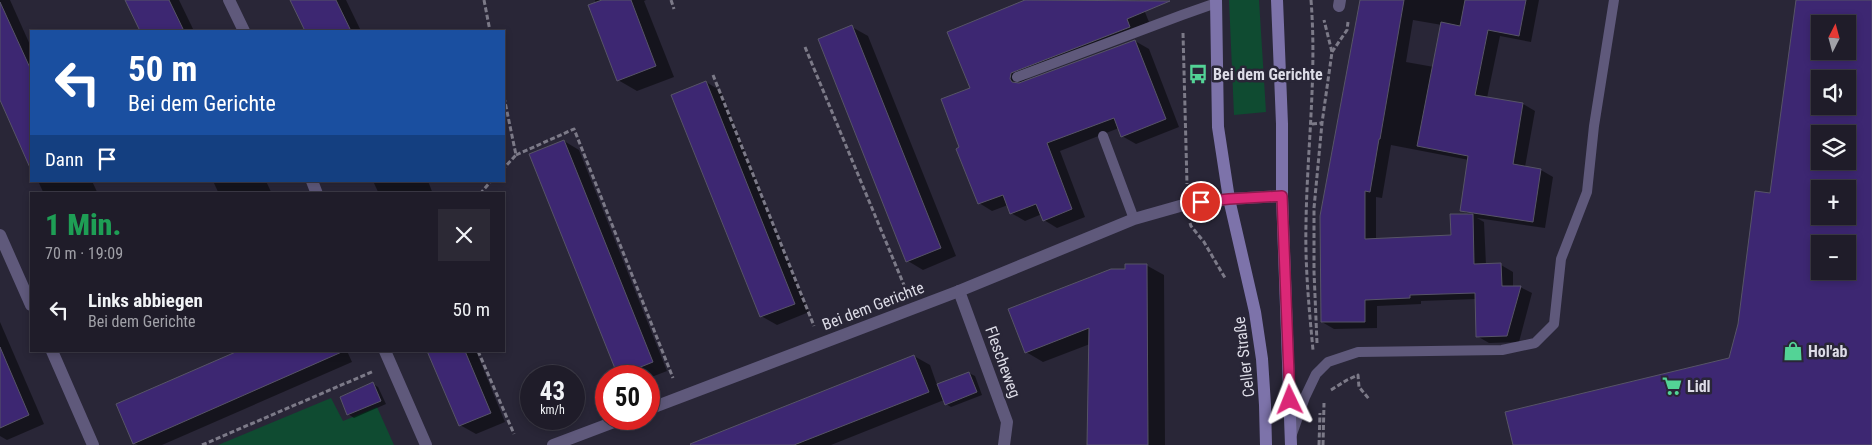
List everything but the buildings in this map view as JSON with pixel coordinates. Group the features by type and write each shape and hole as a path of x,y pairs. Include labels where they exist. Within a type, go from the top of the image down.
{"main road":[{"path":"1277,0 1291,441"},
{"name":"Celler Straße","path":"1216,2 1218,127 1229,199 1255,312 1262,359 1266,445"}],"street":[{"path":"229,0 244,30"},
{"name":"Bei dem Gerichte","path":"660,405 959,291 1134,219 1187,204 1282,196"},
{"path":"0,234 30,303"},
{"name":"Flescheweg","path":"959,291 1008,422 1004,445"},
{"path":"52,352 93,445"},
{"path":"385,352 426,445"},
{"path":"553,445 595,429"}],"lane":[{"path":"1291,441 1305,397 1316,374 1328,362 1358,352 1502,350 1535,343 1554,324 1561,259 1587,192 1594,126 1614,0"},
{"path":"1018,77 1216,2"},
{"path":"1102,136 1134,219"}],"path":[{"path":"484,0 490,30"},
{"path":"671,0 674,8"},
{"path":"1311,0 1314,63 1306,225 1308,303 1320,415 1321,445"},
{"path":"1332,52 1347,30 1349,15"},
{"path":"1317,344 1314,208 1322,123 1332,52 1323,17"},
{"path":"805,47 906,291"},
{"path":"714,75 814,327"},
{"path":"505,101 516,156"},
{"path":"1312,124 1322,123"},
{"path":"505,167 516,156 574,130 674,381"},
{"path":"482,192 490,182"},
{"path":"478,352 514,434"},
{"path":"202,445 391,364"},
{"path":"1329,392 1334,386 1358,376 1359,387 1369,399"},
{"path":"1321,445 1324,397"}],"green space":[{"path":"1229,0 1259,0 1266,112 1234,115"},
{"path":"331,398 343,421 377,407 394,445 218,445"}],"place":[{"name":"Bei dem Gerichte","path":"1198,74"},
{"name":"Hol'ab","path":"1793,351"},
{"name":"Lidl","path":"1672,386"}],"route":[{"path":"1201,202 1282,196 1290,400"}]}
